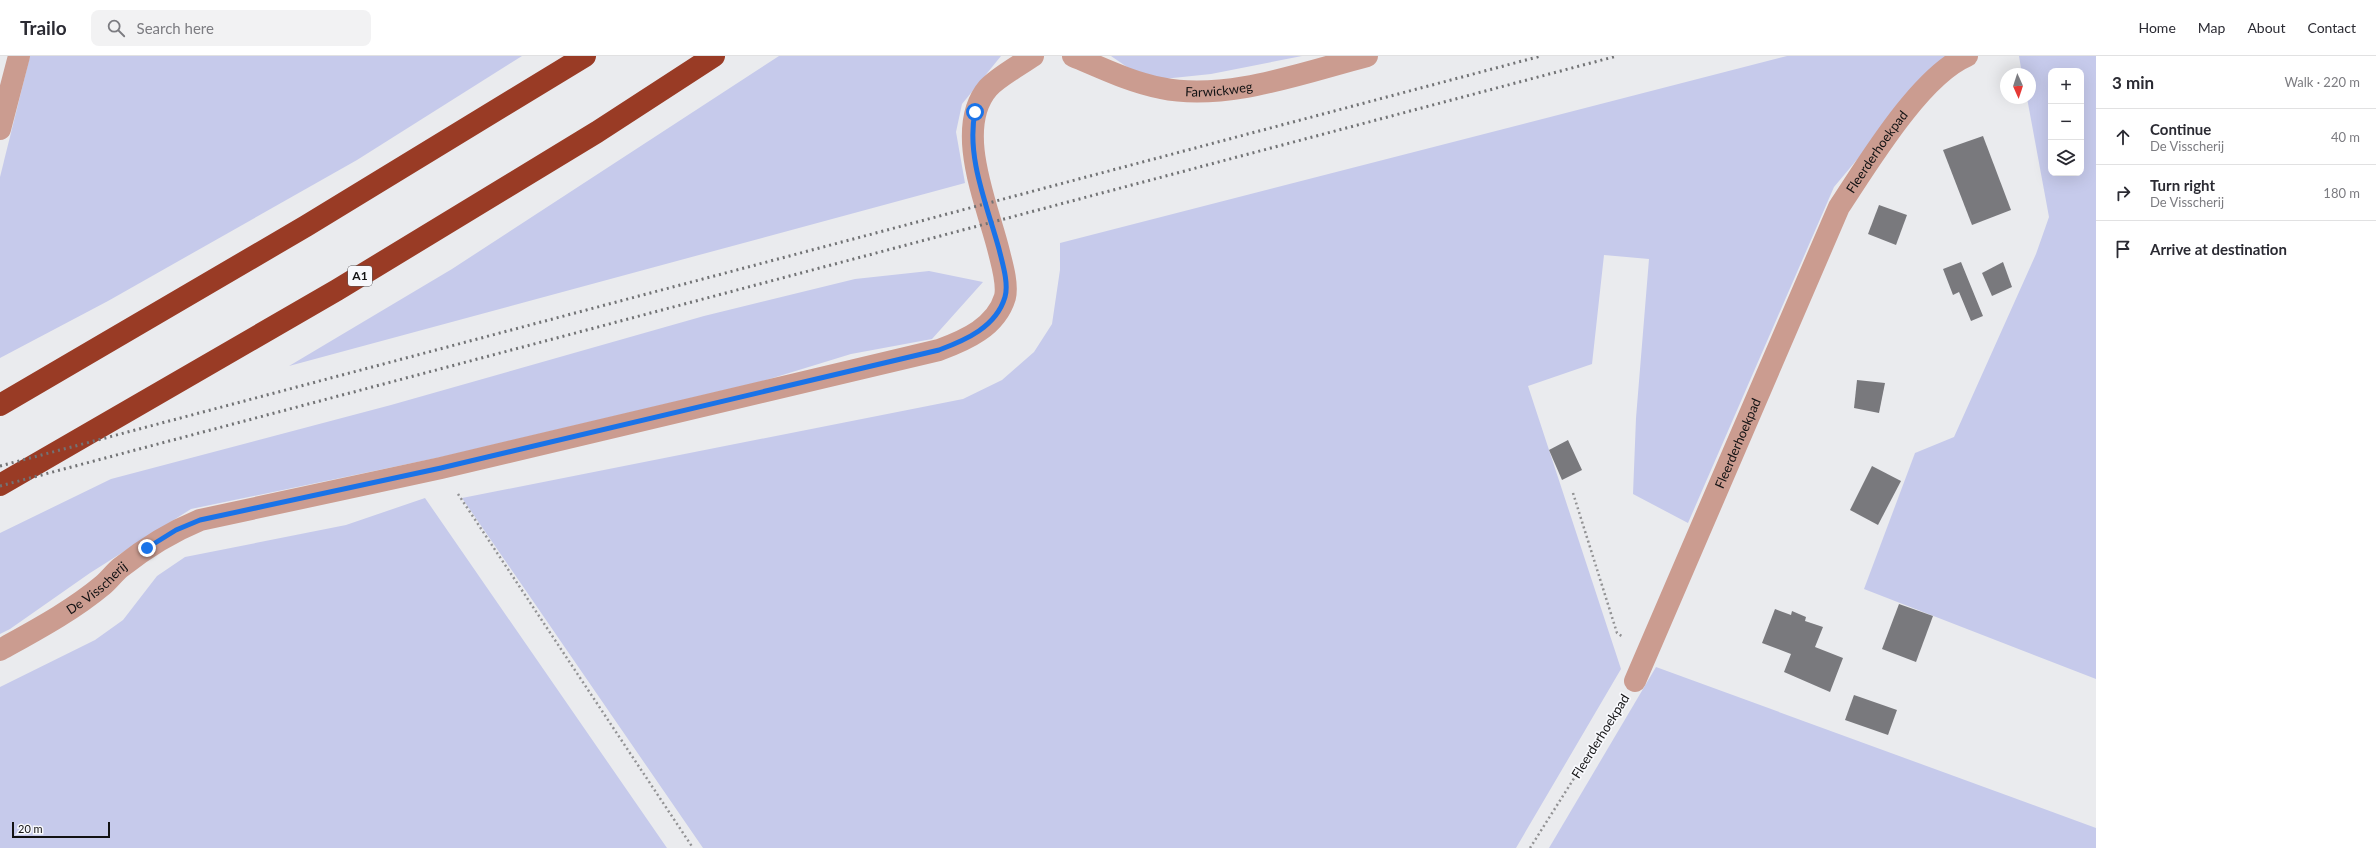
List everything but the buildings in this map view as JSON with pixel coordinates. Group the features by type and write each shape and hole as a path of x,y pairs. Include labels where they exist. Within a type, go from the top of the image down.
{"highway":[{"path":"0,405 306,226 585,56"},
{"name":"A1","path":"0,485 337,290 597,132 714,56"}],"street":[{"path":"0,129 19,56"},
{"name":"De Visscherij","path":"0,650 80,602 147,548 176,530 200,520 441,468 939,350 958,343 981,330 996,315 1005,295 1003,268 974,153 972,131 975,112 989,88 1033,56"},
{"name":"Farwickweg","path":"1073,56 1123,78 1163,89 1194,91 1257,84 1367,56"},
{"name":"Fleerderhoekpad","path":"1635,681 1840,207 1886,137 1921,94 1942,72 1967,56"}],"path":[{"path":"441,468 693,848"},
{"path":"1573,493 1617,633 1648,651"},
{"name":"Fleerderhoekpad","path":"1530,848 1635,681"}],"shaded area":[{"path":"30,56 522,56 357,160 108,301 0,358 0,177"},
{"path":"779,56 1001,56 962,104 956,132 965,183 289,366 452,269"},
{"path":"1111,56 1302,56 1211,74 1163,79 1130,69"},
{"path":"1787,56 1951,56 1886,125 1834,187 1688,523 1633,494 1636,418 1649,259 1604,255 1592,364 1528,386 1621,669 1516,848 703,848 462,498 963,399 1002,380 1034,352 1052,324 1060,270 1060,243"},
{"path":"2019,56 2096,56 2096,679 1864,589 1915,453 1954,437 2036,254 2049,217 2028,104 2036,104 2036,68 2021,68"},
{"path":"929,271 983,282 932,339 851,354 763,381 446,456 191,509 90,573 10,629 0,634 0,533 111,479 391,405 704,316 855,279"},
{"path":"425,498 667,848 0,848 0,687 95,640 123,620 157,576 185,557 346,525"},
{"path":"1656,667 2096,828 2096,848 1549,848"}],"railway":[{"path":"0,466 1541,56"},
{"path":"0,486 1617,56"}],"route":[{"path":"147,548 176,530 200,520 441,468 939,350 958,343 981,330 996,315 1005,295 1003,268 974,153 972,131 975,112"}]}
